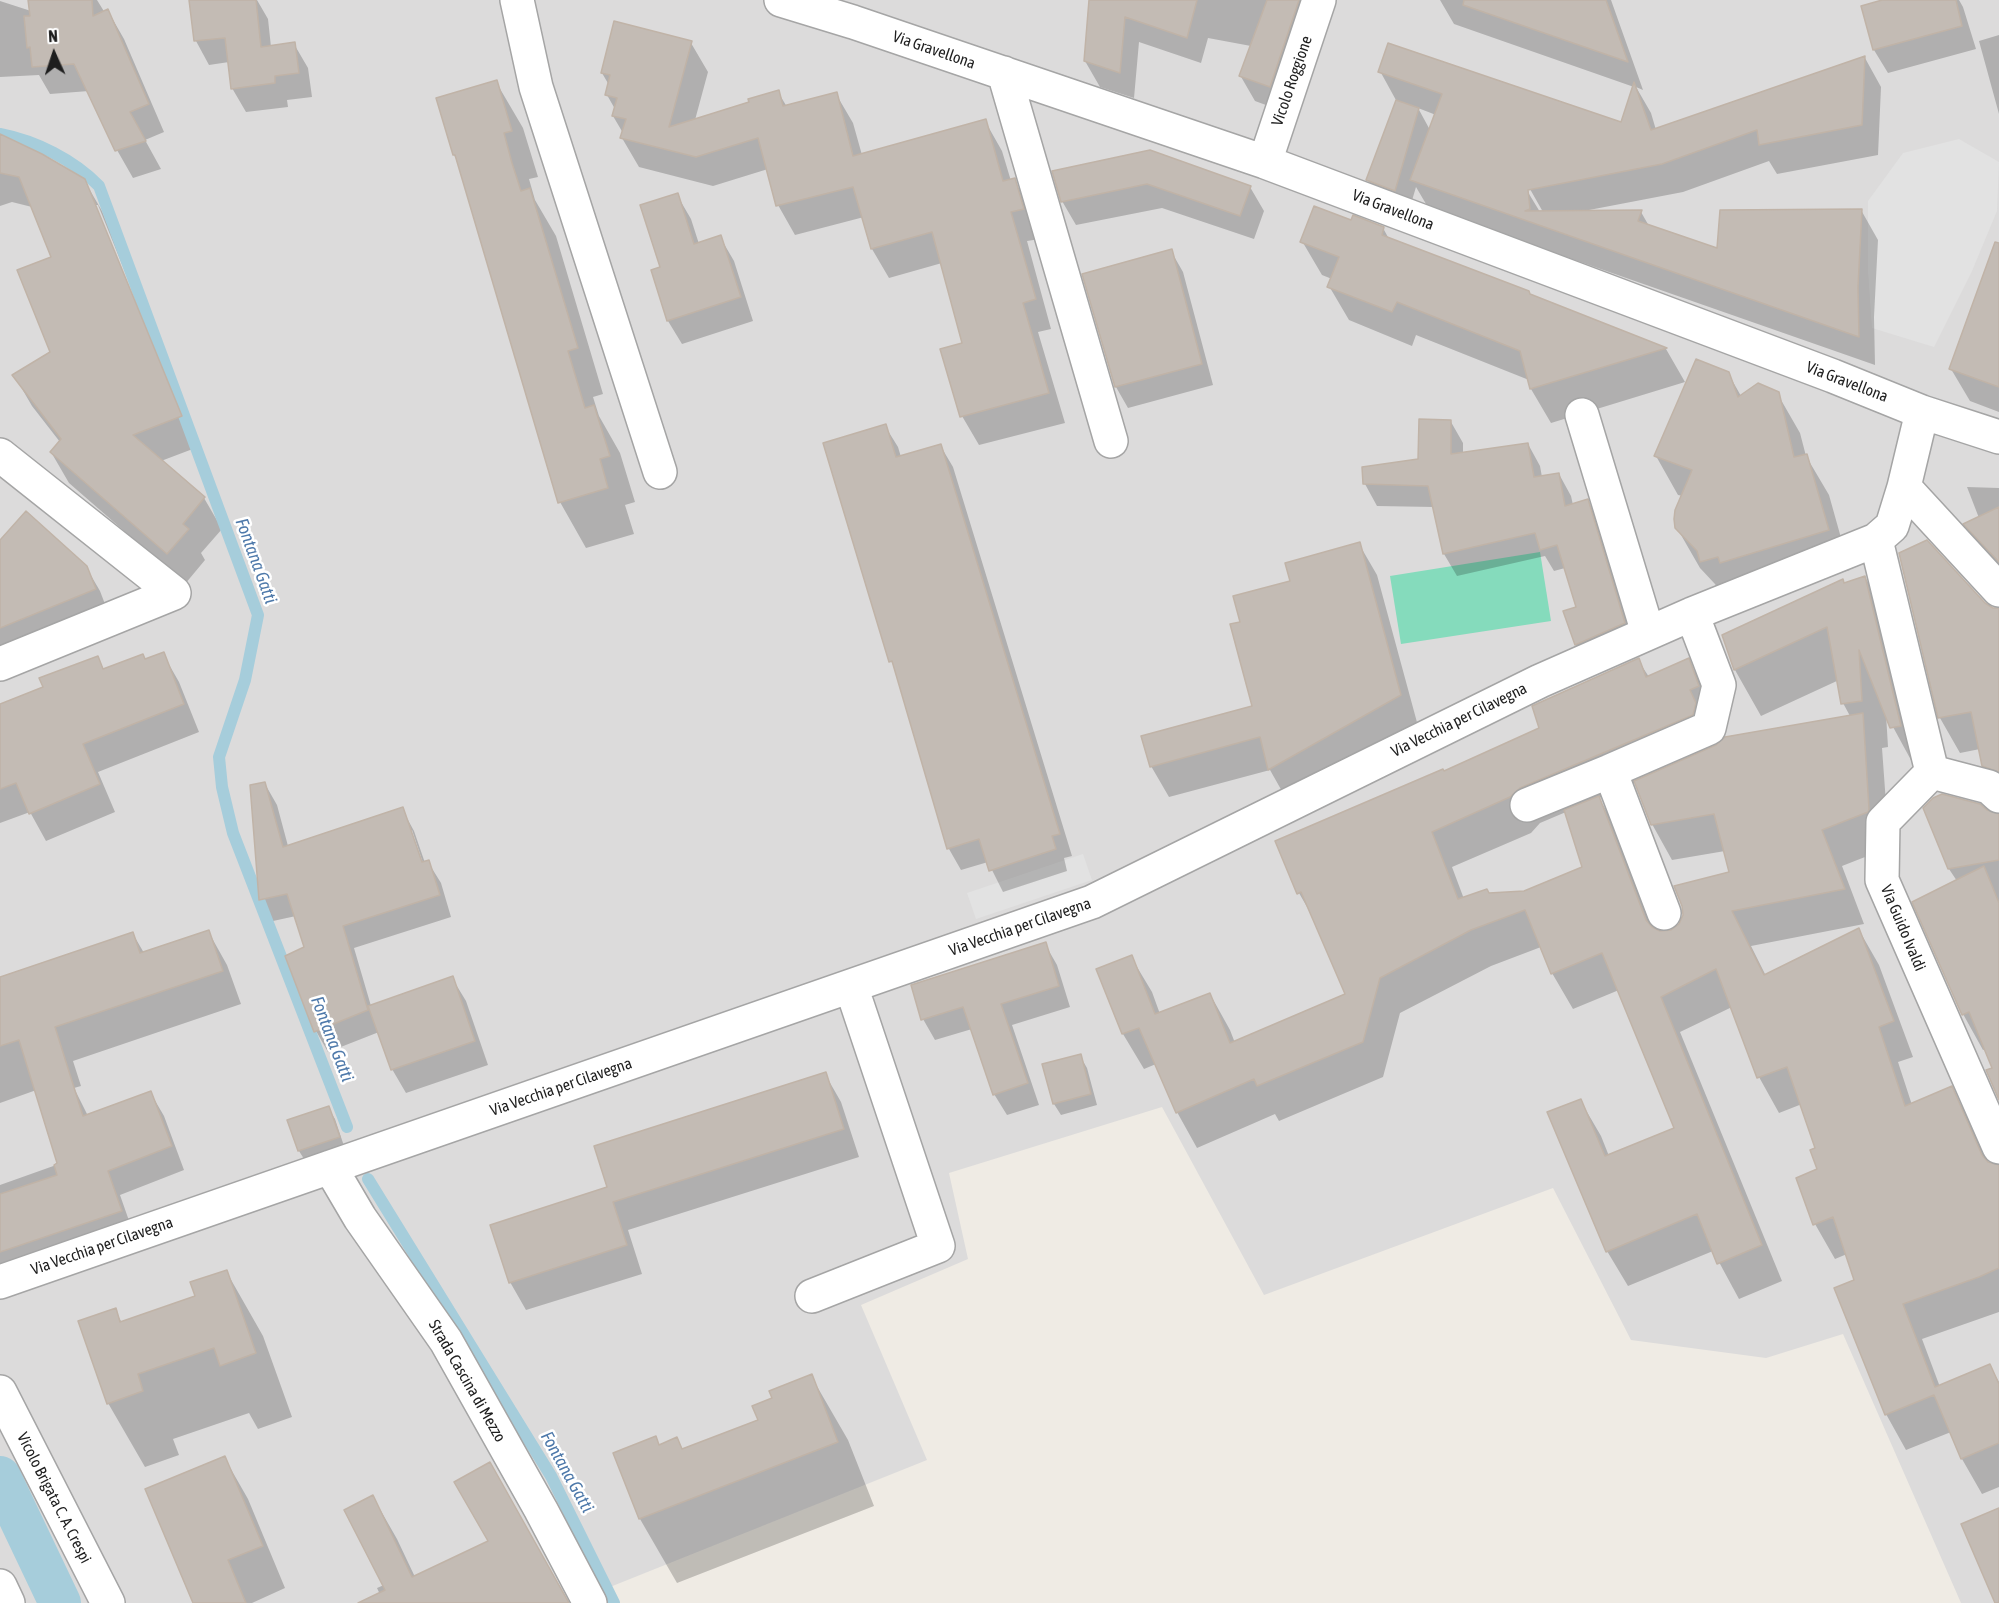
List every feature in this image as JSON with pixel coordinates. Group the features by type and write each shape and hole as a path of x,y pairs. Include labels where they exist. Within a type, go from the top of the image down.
{"street":[{"path":"518,0 536,87 660,472"},
{"name":"Via Gravellona","path":"781,0 853,11 1004,73 1265,162 1833,376 1922,412 1999,437"},
{"name":"Vicolo Roggione","path":"1265,162 1319,0"},
{"path":"1004,73 1111,441"},
{"name":"Via Vecchia per Cilavegna","path":"0,1282 1092,902 1540,681 1692,614 1876,540 1892,526 1922,412"},
{"path":"1582,414 1648,633"},
{"path":"0,455 174,593 0,664"},
{"path":"1904,487 1999,590"},
{"path":"1876,540 1932,772 1989,787 1999,796"},
{"path":"1527,805 1708,728 1719,685 1692,614"},
{"path":"1610,771 1664,913"},
{"name":"Via Guido Ivaldi","path":"1932,772 1883,822 1882,880 1999,1147"},
{"path":"812,1296 938,1246 851,986"},
{"name":"Strada Cascina di Mezzo","path":"330,1167 360,1218 446,1341 541,1510 590,1603"},
{"name":"Vicolo Brigata C. A. Crespi","path":"0,1392 108,1603"},
{"path":"0,1586 8,1603"}],"shaded area":[{"path":"0,0 1999,0 1999,1603 1961,1603 1843,1334 1766,1358 1631,1340 1553,1188 1264,1295 1162,1107 949,1173 968,1259 861,1305 927,1460 605,1589 611,1603 0,1603"},
{"path":"1959,139 1999,162 1997,211 1972,271 1934,347 1872,328 1868,270 1868,201 1903,153"},
{"path":"1083,854 1092,880 976,919 967,893"}],"green space":[{"path":"1540,552 1551,621 1401,644 1390,576"}],"building":[{"path":"28,0 92,0 93,16 108,9 149,104 130,112 146,141 115,151 74,64 32,67 30,47 27,48 24,16 30,16"},
{"path":"189,0 256,0 261,47 295,42 299,73 275,76 275,83 231,89 225,38 194,41"},
{"path":"1089,0 1197,0 1187,38 1125,17 1120,73 1084,61"},
{"path":"1267,0 1299,0 1270,87 1239,76"},
{"path":"1464,0 1606,0 1628,62 1463,5"},
{"path":"1882,0 1956,0 1962,26 1873,50 1861,6"},
{"path":"614,21 692,41 669,127 749,102 748,99 779,90 783,106 837,92 853,156 986,119 1003,181 1015,178 1024,209 1011,212 1036,299 1023,303 1049,393 960,417 940,349 962,343 932,232 871,249 853,187 776,206 758,138 696,157 620,138 626,119 612,116 617,98 605,95 610,75 601,73"},
{"path":"1388,43 1621,122 1634,82 1651,130 1865,56 1862,125 1759,145 1757,130 1662,164 1528,190 1530,209 1525,211 1642,210 1638,221 1717,248 1720,210 1862,209 1858,287 1859,337 1410,180 1442,94 1378,72"},
{"path":"497,80 512,131 504,133 512,163 521,191 530,188 578,348 568,351 585,408 594,405 610,456 600,459 608,488 558,503 436,98"},
{"path":"1396,100 1419,108 1395,191 1366,180"},
{"path":"0,134 42,154 85,179 182,416 133,435 205,497 183,524 189,529 167,554 50,452 61,439 12,375 50,352 17,270 51,257 19,177 0,173"},
{"path":"1150,150 1251,186 1240,216 1147,184 1061,202 1052,171"},
{"path":"678,193 694,244 721,235 741,297 667,321 651,270 660,267 640,205"},
{"path":"1314,206 1351,220 1353,215 1384,227 1382,235 1529,291 1530,294 1667,348 1530,389 1520,351 1397,302 1392,312 1327,287 1339,257 1300,242"},
{"path":"1995,242 1999,243 1999,387 1949,369"},
{"path":"1172,249 1202,364 1115,387 1082,274"},
{"path":"1696,359 1729,372 1738,397 1758,383 1779,392 1794,457 1807,454 1829,530 1720,563 1718,557 1700,562 1697,551 1675,528 1674,519 1675,510 1692,470 1654,456"},
{"path":"1419,419 1451,420 1451,454 1528,443 1534,477 1559,473 1565,506 1588,499 1625,623 1575,645 1563,611 1576,607 1557,545 1540,550 1535,533 1443,554 1428,486 1363,484 1362,467 1418,459"},
{"path":"886,424 896,457 941,444 1060,834 1052,836 1056,849 989,871 979,839 947,849 892,661 889,662 823,443"},
{"path":"1999,507 1999,562 1963,524"},
{"path":"26,511 87,566 96,589 0,628 0,540"},
{"path":"1927,540 1985,603 1993,608 1999,608 1999,772 1982,766 1971,712 1938,718 1899,553"},
{"path":"1360,542 1401,695 1268,770 1260,737 1150,767 1141,736 1252,706 1230,624 1240,622 1233,596 1290,581 1285,563"},
{"path":"1865,576 1901,726 1890,728 1859,650 1862,701 1841,704 1827,627 1734,670 1722,635 1843,579 1844,583"},
{"path":"164,652 184,704 83,744 100,784 29,814 16,783 0,789 0,704 43,687 39,678 98,656 103,669 143,654 145,659"},
{"path":"1639,658 1646,677 1689,658 1699,686 1690,690 1696,703 1693,715 1520,788 1510,797 1432,832 1458,899 1487,889 1489,893 1524,891 1582,867 1564,810 1599,796 1646,920 1660,931 1671,930 1679,924 1683,915 1674,886 1729,872 1714,814 1651,825 1634,781 1716,745 1725,737 1863,713 1868,812 1822,830 1845,889 1732,911 1764,975 1859,928 1894,1021 1879,1027 1905,1106 1952,1086 1982,1155 1988,1162 1999,1165 1999,1268 1903,1304 1935,1387 1990,1364 1999,1384 1999,1443 1961,1459 1934,1395 1885,1415 1834,1288 1854,1280 1833,1217 1813,1225 1796,1178 1817,1169 1810,1150 1815,1148 1787,1067 1757,1078 1716,969 1661,997 1762,1245 1717,1264 1697,1214 1606,1252 1547,1112 1581,1099 1605,1156 1674,1128 1602,953 1551,974 1525,910 1471,930 1380,978 1363,1042 1257,1086 1254,1079 1176,1113 1139,1028 1122,1034 1096,969 1132,955 1155,1014 1210,993 1230,1043 1345,994 1301,892 1297,894 1275,841 1443,769 1444,771 1539,728 1532,706"},
{"path":"265,782 283,847 403,807 422,862 429,860 440,895 343,926 368,1010 314,1032 285,956 304,947 287,894 259,900 250,785"},
{"path":"1942,794 1980,804 1987,810 1999,814 1999,860 1948,869 1923,808 1933,798"},
{"path":"1984,866 1999,903 1999,1100 1986,1070 1992,1068 1969,1012 1962,1015 1912,902"},
{"path":"209,930 223,971 55,1027 83,1116 151,1091 172,1146 108,1171 122,1211 0,1252 0,1194 57,1175 54,1165 57,1163 19,1040 0,1046 0,977 133,932 140,953"},
{"path":"1046,942 1059,986 1001,1004 1028,1083 993,1095 963,1007 921,1020 911,985"},
{"path":"453,976 475,1041 391,1070 368,1006"},
{"path":"1081,1054 1091,1094 1053,1104 1042,1064"},
{"path":"826,1072 844,1129 613,1202 627,1245 509,1283 490,1225 607,1187 594,1146"},
{"path":"329,1106 340,1137 298,1151 287,1120"},
{"path":"227,1270 256,1353 220,1366 214,1348 138,1374 143,1391 107,1404 78,1321 116,1308 120,1322 195,1296 190,1282"},
{"path":"812,1374 838,1442 639,1519 613,1453 656,1436 659,1445 677,1437 682,1449 758,1420 752,1406 772,1398 769,1391"},
{"path":"225,1456 263,1546 228,1560 246,1603 193,1603 145,1489"},
{"path":"490,1462 569,1603 358,1603 385,1590 344,1510 373,1495 412,1577 488,1541 454,1482"},
{"path":"1999,1508 1999,1603 1995,1603 1961,1524"}],"waterway":[{"name":"Fontana Gatti","path":"0,134 27,141 54,153 78,168 99,186 258,615 245,680 219,757 222,787 233,833 347,1127"},
{"name":"Fontana Gatti","path":"368,1179 551,1476 614,1603"},
{"path":"0,1477 60,1603"}]}
